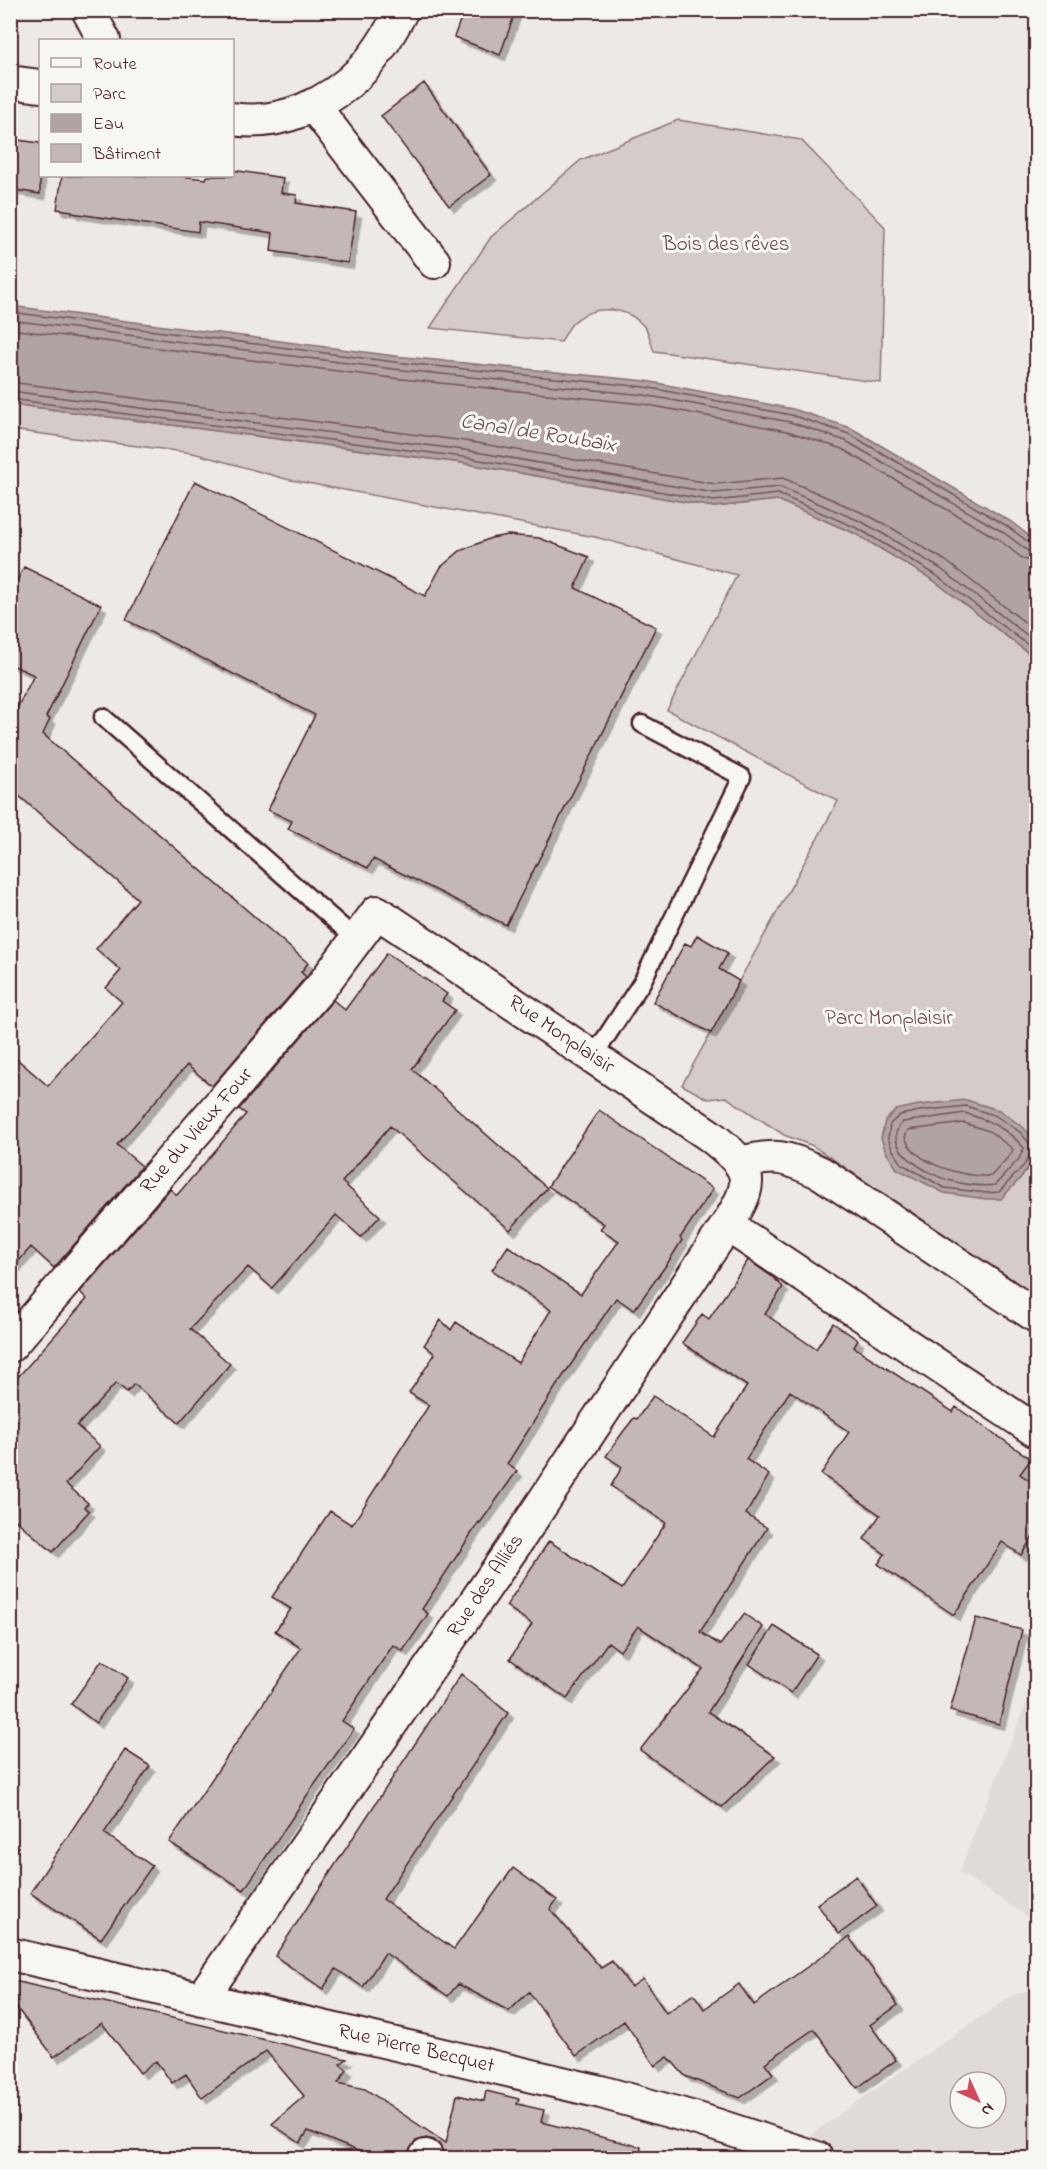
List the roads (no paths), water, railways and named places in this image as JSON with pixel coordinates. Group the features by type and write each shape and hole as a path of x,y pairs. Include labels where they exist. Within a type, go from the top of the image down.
{"street":[{"path":"88,10 103,39"},
{"path":"234,119 261,121 313,105 349,82 381,47 402,10"},
{"path":"10,82 39,86"},
{"path":"313,105 434,262"},
{"name":"Rue du Vieux Four","path":"10,1346 321,987 377,912"},
{"name":"Rue Monplaisir","path":"377,912 710,1135 733,1154 740,1163"},
{"path":"740,1163 766,1156 781,1157 820,1173 1036,1316"},
{"name":"Rue des Alliés","path":"201,1999 516,1543 727,1225 742,1201 746,1189 747,1179 740,1163"},
{"path":"727,1225 1036,1431"},
{"name":"Rue Pierre Becquet","path":"10,1954 601,2092 701,2120 817,2158"}],"lane":[{"path":"103,717 357,940"},
{"path":"593,1057 642,982 742,777 642,724"}],"water":[{"name":"Canal de Roubaix","path":"11,306 395,356 646,381 793,409 851,428 1010,521 1036,541 1036,659 933,580 856,534 777,500 714,507 462,463 11,404"},
{"path":"966,1100 999,1110 1024,1128 1036,1142 1030,1166 1001,1199 944,1193 897,1169 886,1152 881,1138 885,1121 896,1110"}],"park label":[{"name":"Bois des rêves","path":"726,245"},
{"name":"Parc Monplaisir","path":"889,1019"}]}
